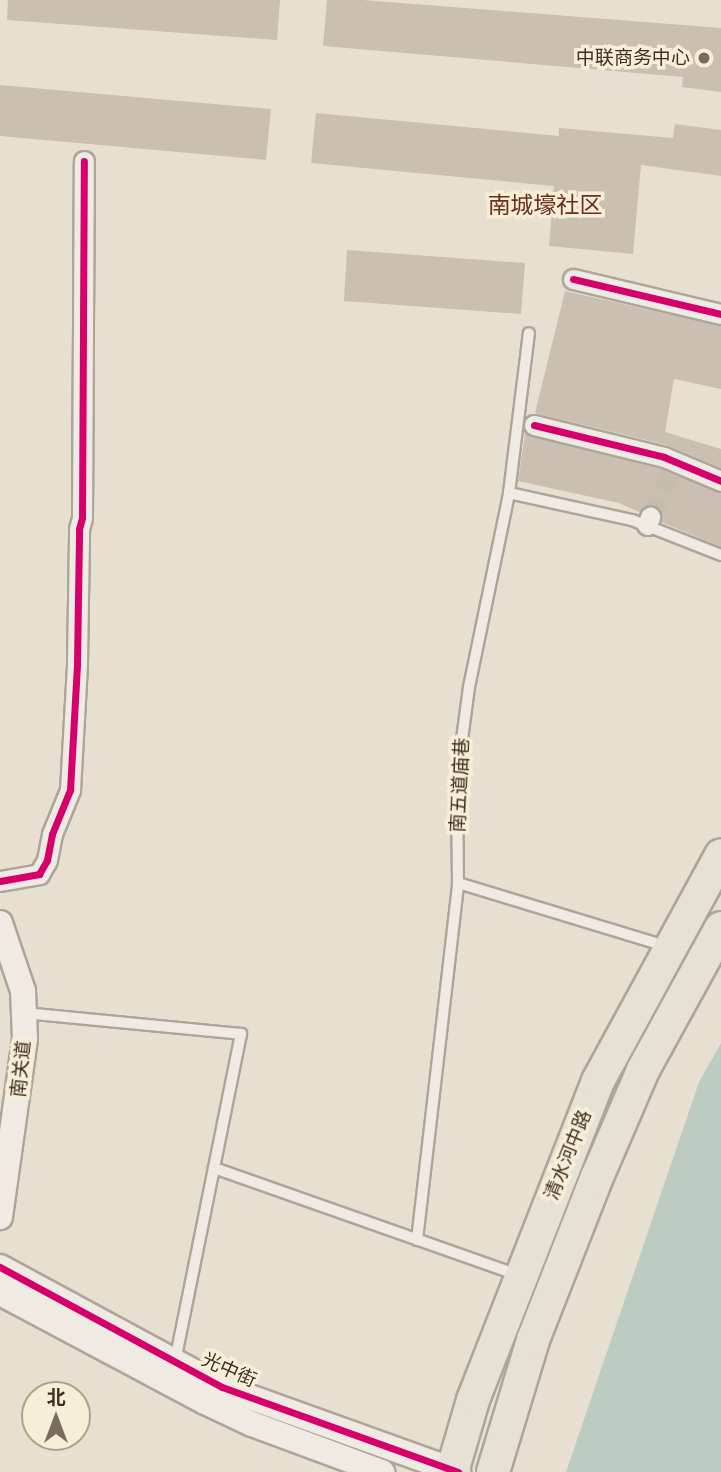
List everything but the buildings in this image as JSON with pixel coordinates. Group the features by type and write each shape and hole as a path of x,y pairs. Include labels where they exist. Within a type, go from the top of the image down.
{"main road":[{"name":"清水河中路","path":"454,1471 473,1400 598,1081 721,855"},
{"name":"清水河中路","path":"493,1472 533,1340 597,1177 643,1070 721,928"}],"street":[{"path":"0,881 39,874 47,860 52,834 70,790 77,663 79,529 82,518 83,161"},
{"path":"573,279 721,314"},
{"path":"534,425 721,481"},
{"name":"南关道","path":"0,923 23,991 24,1013 22,1063 0,1217"},
{"name":"光中街","path":"0,1267 252,1424 382,1472"},
{"name":"光中街","path":"0,1293 169,1371 222,1387 454,1471"}],"lane":[{"name":"南五道庙巷","path":"417,1240 458,883 457,790 461,747 469,687 509,493 529,333"},
{"path":"509,493 648,521 721,555"},
{"path":"458,883 655,941 670,949"},
{"path":"24,1013 241,1034 169,1371"},
{"path":"214,1168 520,1277"}],"shaded area":[{"path":"721,1043 721,1472 566,1472 699,1082"}],"tunnel":[{"path":"650,517 672,471"}],"cycle path":[{"path":"0,881 39,874 47,860 52,834 70,790 77,663 79,529 82,518 84,161"},
{"path":"573,279 721,314"},
{"path":"534,425 664,457 721,481"},
{"path":"0,1267 222,1387 458,1472"}],"place":[{"name":"中联商务中心","path":"704,58"}],"district":[{"name":"南城壕社区","path":"545,205"}]}
